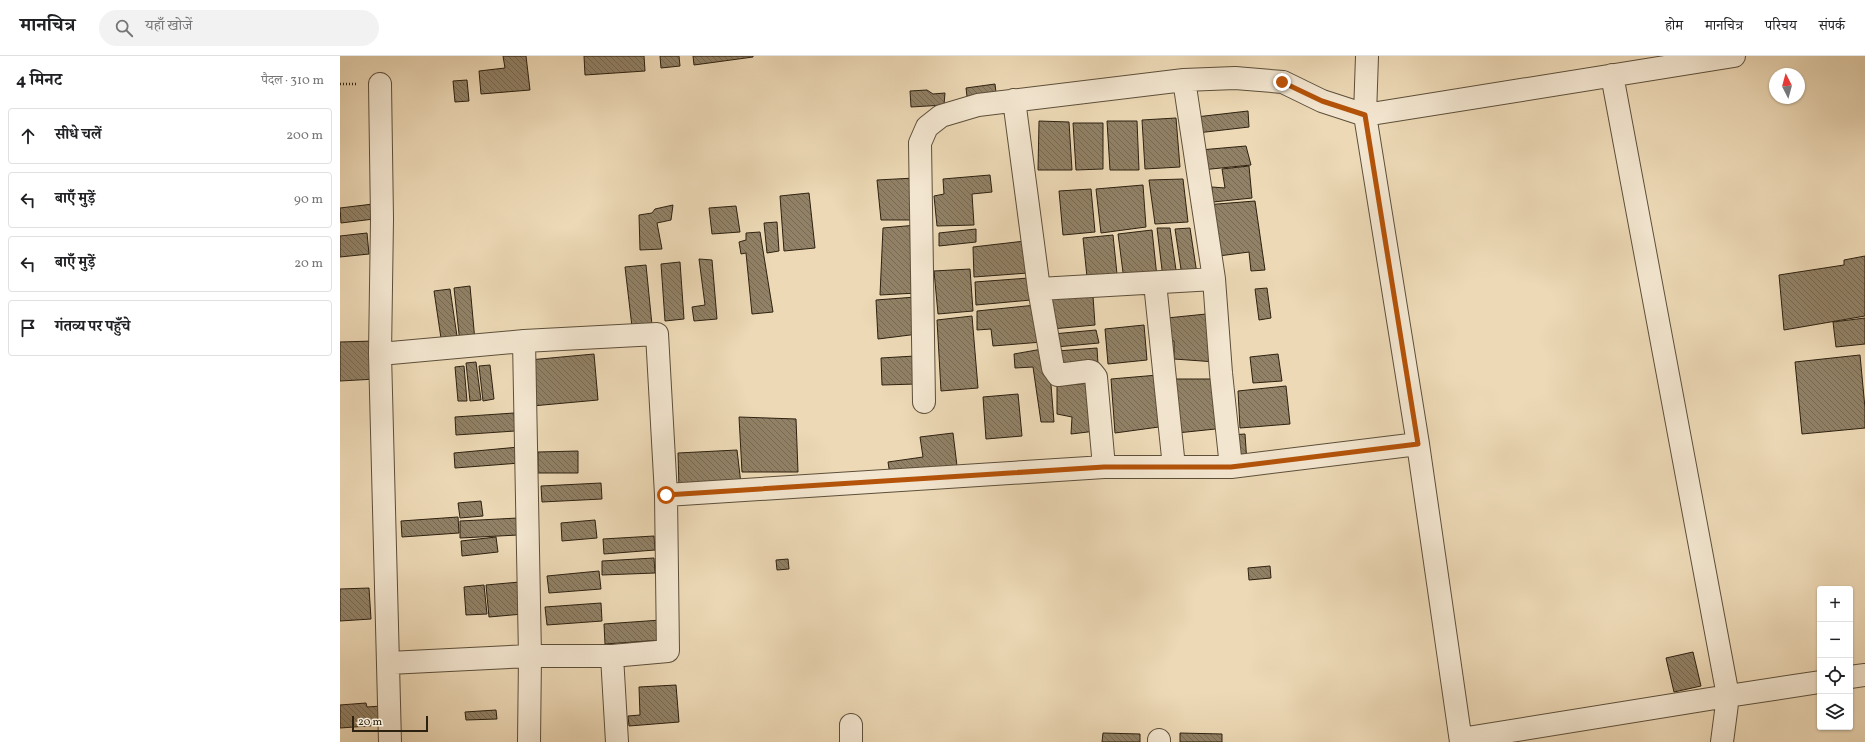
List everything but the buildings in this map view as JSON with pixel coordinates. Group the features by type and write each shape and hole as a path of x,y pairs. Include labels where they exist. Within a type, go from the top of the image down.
{"street":[{"path":"1367,56 1365,115 1418,444 1461,740 1817,682"},
{"path":"924,402 920,143 927,127 941,116 978,105 1014,100 1184,80 1235,78 1282,82 1322,101 1365,115 1734,56"},
{"path":"1612,75 1728,696 1722,742"},
{"path":"1184,80 1214,279 1221,373 1231,467"},
{"path":"380,84 382,218 380,354 390,742"},
{"path":"1014,100 1039,289 1054,372 1062,375 1089,371 1096,377 1104,467"},
{"path":"1039,289 1214,279"},
{"path":"1155,283 1174,467"},
{"path":"380,354 524,341 657,334 666,495 668,651 612,656 530,656 389,663"},
{"path":"524,341 530,656 530,742"},
{"path":"666,495 1104,467 1231,467 1418,444"},
{"path":"612,656 617,742"},
{"path":"1853,677 1865,675"}],"route":[{"path":"666,495 1104,467 1231,467 1418,444 1365,115 1322,101 1282,82"}]}
